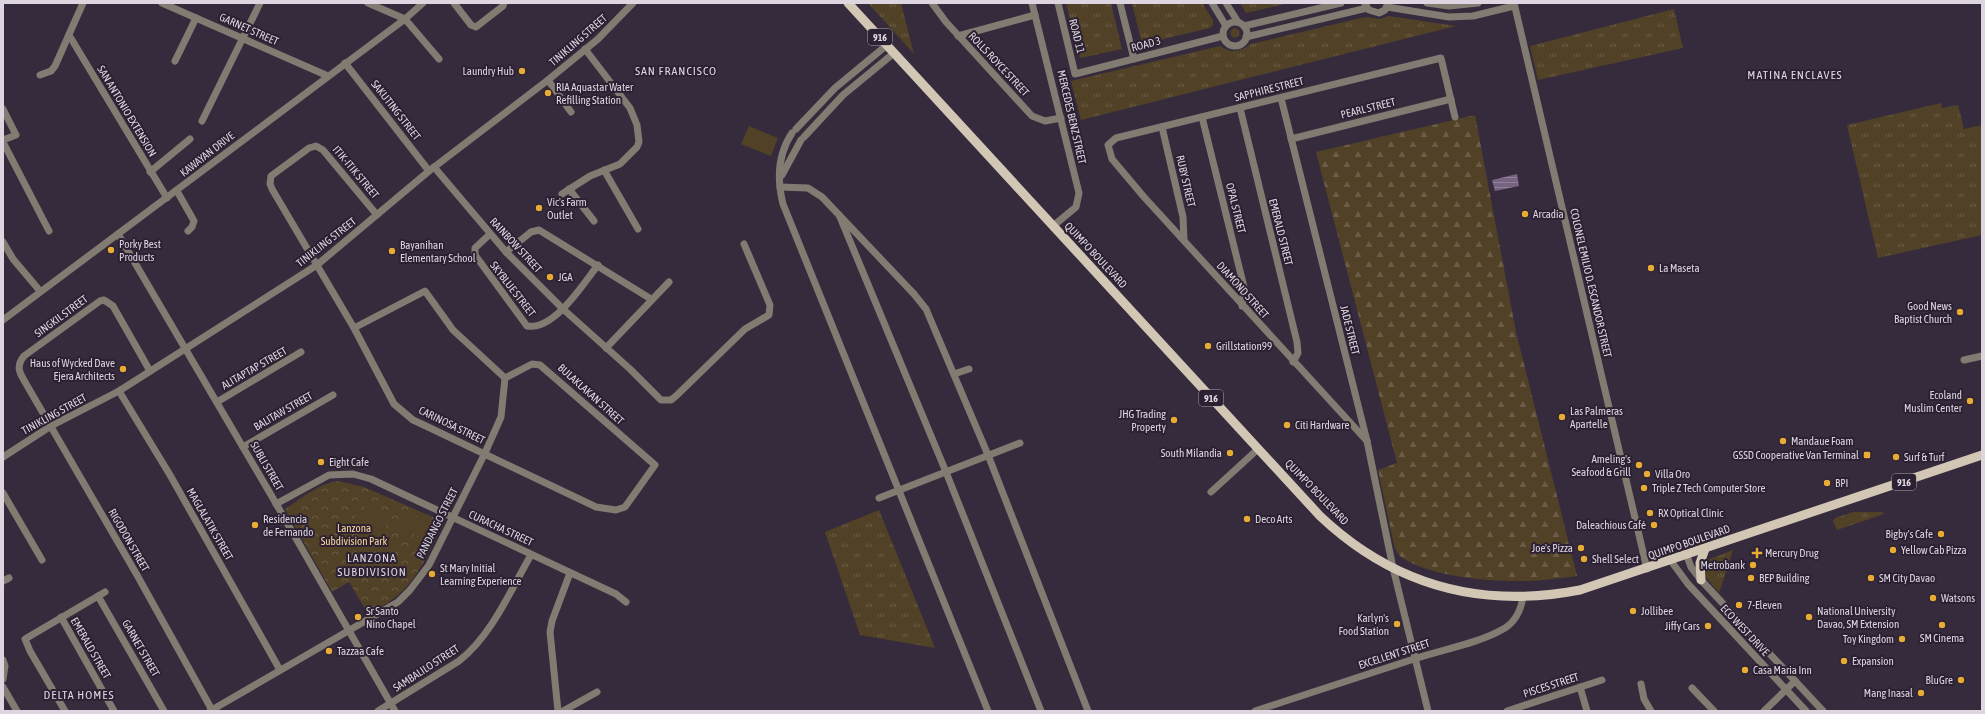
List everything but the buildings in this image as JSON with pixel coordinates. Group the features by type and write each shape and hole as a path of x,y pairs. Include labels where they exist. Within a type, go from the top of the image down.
{"main road":[{"name":"QUIMPO BOULEVARD","path":"848,3 1320,516 1359,548 1393,568 1417,578 1454,590 1496,597 1548,596 1580,590 1687,556 1982,455"},
{"path":"1701,580 1699,566 1705,549"}],"street":[{"path":"40,75 53,69 83,3"},
{"name":"GARNET STREET","path":"162,3 328,76"},
{"path":"202,121 260,3"},
{"path":"368,3 405,19 439,59"},
{"name":"KAWAYAN DRIVE","path":"3,320 40,291 177,191 241,140 405,19 423,3"},
{"path":"458,4 471,25 476,27 503,6 504,3"},
{"name":"TINIKLING STREET","path":"3,457 51,426 119,391 317,265 432,169 548,80 585,49 617,20 633,3"},
{"name":"ROLLS ROYCE STREET","path":"932,3 958,36 1032,116 1045,121 1061,118"},
{"name":"MERCEDES BENZ STREET","path":"1032,3 1061,118 1079,198 1076,207 1053,226"},
{"name":"ROAD 11","path":"1058,3 1075,74"},
{"path":"1120,3 1134,59"},
{"path":"1212,3 1226,26"},
{"path":"1226,3 1241,24 1246,37"},
{"path":"1341,3 1241,24 1232,22 1226,26 1223,36 1229,44 1236,45 1242,42 1246,37 1366,5 1375,13 1382,12 1387,5 1449,17 1473,16 1514,5"},
{"path":"1427,3 1449,6 1478,3"},
{"name":"COLONEL EMILIO D. ESCANDOR STREET","path":"1514,5 1647,569"},
{"path":"958,36 1035,15"},
{"path":"175,61 196,18"},
{"name":"SAN ANTONIO EXTENSION","path":"69,35 167,198"},
{"name":"ROAD 3","path":"1075,74 1223,36"},
{"path":"887,45 845,79 794,131 782,152 780,183 783,204 900,490 988,711"},
{"path":"562,194 590,176 620,164 637,147 639,136 638,125 630,108 585,49"},
{"path":"780,183 791,155 811,128 843,95 894,53"},
{"name":"SAPPHIRE STREET","path":"1108,149 1111,141 1116,138 1441,58 1451,99"},
{"name":"SAKUTING STREET","path":"345,64 432,169"},
{"path":"548,80 571,112"},
{"name":"JADE STREET","path":"1281,98 1367,441 1393,568 1428,711"},
{"path":"1451,99 1455,117"},
{"name":"PEARL STREET","path":"1291,139 1451,99"},
{"name":"EMERALD STREET","path":"1240,108 1297,342 1298,353 1293,362"},
{"path":"3,109 16,135 3,141 49,231"},
{"name":"OPAL STREET","path":"1202,117 1244,287 1242,306"},
{"path":"803,121 811,128"},
{"name":"RUBY STREET","path":"1162,127 1183,216 1184,240"},
{"path":"150,172 190,139"},
{"name":"ITIK-ITIK STREET","path":"270,180 275,172 309,148 316,146 323,150 377,215"},
{"name":"DIAMOND STREET","path":"1108,149 1112,159 1242,306 1367,441"},
{"name":"RAINBOW STREET","path":"432,169 506,252 563,309 630,369 658,398 666,401 676,396 745,329 769,315 770,305 744,244"},
{"path":"604,170 638,229"},
{"name":"CARINOSA STREET","path":"270,180 272,189 354,328 389,396 403,412 428,427 596,508 616,510 625,507 655,465"},
{"path":"780,183 808,188 822,197 839,213 921,301 930,317 988,455 1088,711"},
{"path":"570,189 594,221"},
{"path":"177,191 194,221 192,227 188,231"},
{"path":"839,213 946,472 1041,711"},
{"path":"506,252 531,232 539,230 651,299"},
{"name":"SUBLI STREET","path":"118,234 187,349 395,711"},
{"name":"SKYBLUE STREET","path":"490,234 475,248 475,255 524,323 527,326 536,327 563,309"},
{"path":"3,242 13,259 40,291"},
{"path":"563,309 598,265"},
{"path":"606,348 651,299 669,282"},
{"path":"354,328 425,291 453,330 505,378"},
{"name":"SINGKIL STREET","path":"25,382 18,368 24,356 100,301 104,300 113,306 150,371"},
{"name":"ALITAPTAP STREET","path":"217,402 301,352"},
{"path":"1964,360 1982,356"},
{"name":"BULAKLAKAN STREET","path":"505,378 527,366 540,365 655,465"},
{"path":"954,374 969,369"},
{"name":"PANDANGO STREET","path":"215,710 280,670 398,602 410,590 429,565 485,454 501,417 505,378"},
{"name":"RIGODON STREET","path":"25,382 215,710"},
{"name":"MAGLALATIK STREET","path":"119,391 177,488 280,670"},
{"name":"BALITAW STREET","path":"243,447 334,395"},
{"path":"879,498 1020,443"},
{"path":"1211,492 1258,449"},
{"name":"CURACHA STREET","path":"276,504 329,475 353,474 371,479 616,594 626,602"},
{"path":"3,493 42,560"},
{"name":"SAMBALILO STREET","path":"378,711 471,652 494,618 531,555"},
{"name":"ECO WEST DRIVE","path":"1687,556 1691,567 1701,580 1823,711"},
{"name":"ECO WEST DRIVE","path":"1671,561 1688,584 1806,711"},
{"path":"558,711 550,632 552,620 570,572"},
{"name":"GARNET STREET","path":"61,616 102,594 164,711"},
{"name":"EXCELLENT STREET","path":"1255,711 1414,658 1483,638 1506,627 1517,617 1521,608 1523,597"},
{"path":"1719,618 1729,610"},
{"path":"61,616 26,638 30,651 65,711"},
{"name":"EMERALD STREET","path":"61,616 114,711"},
{"path":"3,660 4,675"},
{"name":"PISCES STREET","path":"1507,711 1602,680"},
{"path":"1764,711 1795,681"},
{"path":"1642,684 1644,699 1651,711"},
{"path":"3,687 17,711"},
{"path":"1580,687 1587,711"},
{"path":"1692,688 1714,711"},
{"path":"564,711 597,692"}],"green space":[{"path":"868,3 901,3 914,54"},
{"path":"1066,3 1111,3 1122,49 1080,58"},
{"path":"1132,3 1202,3 1213,20 1213,25 1210,28 1142,44"},
{"path":"1240,3 1289,3 1246,13"},
{"path":"1674,9 1683,48 1538,80 1530,46"},
{"path":"1389,16 1456,26 1081,120 1071,81 1220,46 1224,49 1236,51 1251,44 1365,17 1380,19"},
{"path":"1233,29 1237,29 1239,33 1237,37 1233,37 1231,35 1231,31"},
{"path":"1941,103 1942,108 1958,105 1964,129 1982,125 1982,235 1878,258 1847,125"},
{"path":"1475,115 1516,332 1577,576 1525,581 1496,581 1463,577 1416,565 1404,559 1394,545 1378,470 1397,463 1316,152"},
{"path":"749,126 778,138 771,156 741,144"},
{"name":"Lanzona Subdivision Park","path":"338,481 364,487 444,522 423,564 410,583 393,599 368,614 349,582 332,592 285,509 317,488"},
{"path":"366,506 387,525 383,527 390,533 382,542 376,537 372,542 350,523"},
{"path":"404,510 437,527 430,542 397,526"},
{"path":"879,510 935,648 860,635 825,532"},
{"path":"1853,512 1883,512 1884,514 1837,530 1833,521 1835,518"},
{"path":"1733,550 1719,593 1704,575 1705,561"}],"shaded area":[{"path":"1517,174 1519,186 1495,191 1492,180"}],"place":[{"name":"Laundry Hub","path":"522,71"},
{"name":"RIA Aquastar Water Refilling Station","path":"548,93"},
{"name":"Vic's Farm Outlet","path":"539,208"},
{"name":"Arcadia","path":"1525,214"},
{"name":"Porky Best Products","path":"111,250"},
{"name":"Bayanihan Elementary School","path":"392,251"},
{"name":"La Maseta","path":"1651,268"},
{"name":"JGA","path":"550,277"},
{"name":"Good News Baptist Church","path":"1960,312"},
{"name":"Grillstation99","path":"1208,346"},
{"name":"Haus of Wycked Dave Ejera Architects","path":"123,369"},
{"name":"Ecoland Muslim Center","path":"1970,401"},
{"name":"Las Palmeras Apartelle","path":"1562,417"},
{"name":"JHG Trading Property","path":"1174,420"},
{"name":"Citi Hardware","path":"1287,425"},
{"name":"Mandaue Foam","path":"1783,441"},
{"name":"South Milandia","path":"1230,453"},
{"name":"GSSD Cooperative Van Terminal","path":"1867,455"},
{"name":"Surf & Turf","path":"1896,457"},
{"name":"Eight Cafe","path":"321,462"},
{"name":"Ameling's Seafood & Grill","path":"1639,465"},
{"name":"Villa Oro","path":"1647,474"},
{"name":"BPI","path":"1827,483"},
{"name":"Triple Z Tech Computer Store","path":"1644,488"},
{"name":"RX Optical Clinic","path":"1650,513"},
{"name":"Deco Arts","path":"1247,519"},
{"name":"Residencia de Fernando","path":"255,525"},
{"name":"Daleachious Café","path":"1654,525"},
{"name":"Bigby's Cafe","path":"1941,534"},
{"name":"Joe's Pizza","path":"1581,548"},
{"name":"Yellow Cab Pizza","path":"1893,550"},
{"name":"Mercury Drug","path":"1757,553"},
{"name":"Shell Select","path":"1584,559"},
{"name":"Metrobank","path":"1753,565"},
{"name":"St Mary Initial Learning Experience","path":"432,574"},
{"name":"BEP Building","path":"1751,578"},
{"name":"SM City Davao","path":"1871,578"},
{"name":"Watsons","path":"1933,598"},
{"name":"7-Eleven","path":"1739,605"},
{"name":"Jollibee","path":"1633,611"},
{"name":"Sr Santo Nino Chapel","path":"358,617"},
{"name":"National University Davao, SM Extension","path":"1809,617"},
{"name":"Karlyn's Food Station","path":"1397,624"},
{"name":"SM Cinema","path":"1942,625"},
{"name":"Jiffy Cars","path":"1708,626"},
{"name":"Toy Kingdom","path":"1902,639"},
{"name":"Tazzaa Cafe","path":"329,651"},
{"name":"Expansion","path":"1844,661"},
{"name":"Casa Maria Inn","path":"1745,670"},
{"name":"BluGre","path":"1961,680"},
{"name":"Mang Inasal","path":"1921,693"}],"district":[{"name":"SAN FRANCISCO","path":"676,71"},
{"name":"MATINA ENCLAVES","path":"1795,75"},
{"name":"LANZONA SUBDIVISION","path":"372,565"},
{"name":"DELTA HOMES","path":"79,695"}]}
